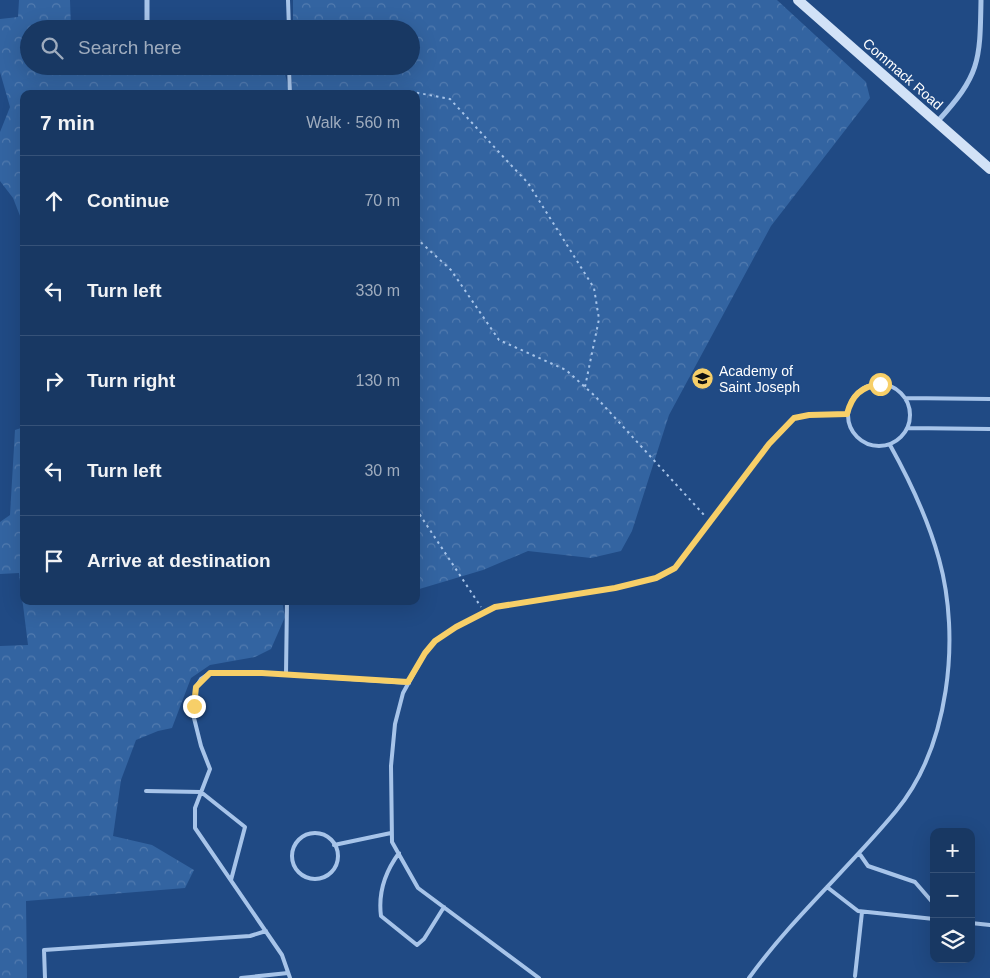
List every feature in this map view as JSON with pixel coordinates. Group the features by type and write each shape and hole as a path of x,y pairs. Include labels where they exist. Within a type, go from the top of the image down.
{"street":[{"path":"147,0 147,20"},
{"name":"Commack Road","path":"798,0 990,169"},
{"path":"938,122 958,100 974,72 979,50 981,0"}],"lane":[{"path":"288,0 289,20"},
{"path":"289,75 290,90"},
{"path":"880,384 892,386 905,398 909,404 911,416 908,428 901,438 890,445 878,447 861,440 849,426 847,414 850,402 857,392 868,386 880,384"},
{"path":"905,398 990,399"},
{"path":"539,978 418,888 392,842 391,766 395,724 403,693 408,682 425,653 435,641 456,627 495,607 615,588 656,578 675,568 769,444 794,418 809,415 847,414"},
{"path":"908,428 990,429"},
{"path":"749,978 897,810 919,776 939,725 948,675 948,618 940,562 931,533 890,445"},
{"path":"286,605 286,674"},
{"path":"241,978 289,976 282,955 195,828 195,808 210,769 201,746 194,718 195,694 201,679 210,673 286,674 408,682"},
{"path":"146,791 201,792 245,827 231,880"},
{"path":"334,845 391,833"},
{"path":"320,834 334,845 337,855 336,863 328,875 313,879 306,877 295,867 292,852 295,845 305,836 320,834"},
{"path":"399,853 384,881 379,906 380,916 417,945 424,939 444,907"},
{"path":"859,853 868,866 915,882 930,899"},
{"path":"827,888 862,912 930,919"},
{"path":"855,976 862,912"},
{"path":"975,924 990,926"},
{"path":"45,978 44,950 250,936 266,931"}],"path":[{"path":"420,93 450,99 528,183 594,288 599,319 585,387"},
{"path":"420,242 451,270 499,340 566,370 585,387 710,522"},
{"path":"420,514 484,612"}],"green space":[{"path":"19,0 70,0 71,20 20,20 20,75 285,75 289,90 20,90 20,216 13,198 0,181 0,132 10,107 0,72 0,19 18,17"},
{"path":"293,0 777,0 866,82 870,98 771,226 669,415 632,531 621,551 591,558 528,551 483,570 420,589 420,90 292,90 292,75 420,75 420,20 293,20"},
{"path":"20,428 20,581 19,573 0,574 0,522 10,515 15,430"},
{"path":"23,605 283,605 285,617 271,649 255,657 210,665 191,678 172,728 158,731 136,740 121,780 113,836 152,845 194,870 185,888 26,901 27,978 0,978 0,646 28,645"}],"place":[{"name":"Academy of Saint Joseph","path":"703,379"}],"route":[{"path":"194,706 196,687 201,679 210,673 262,673 408,682 425,653 435,641 456,627 495,607 615,588 656,578 675,568 769,444 794,418 809,415 847,414 850,402 857,392 868,386 880,384"}]}
